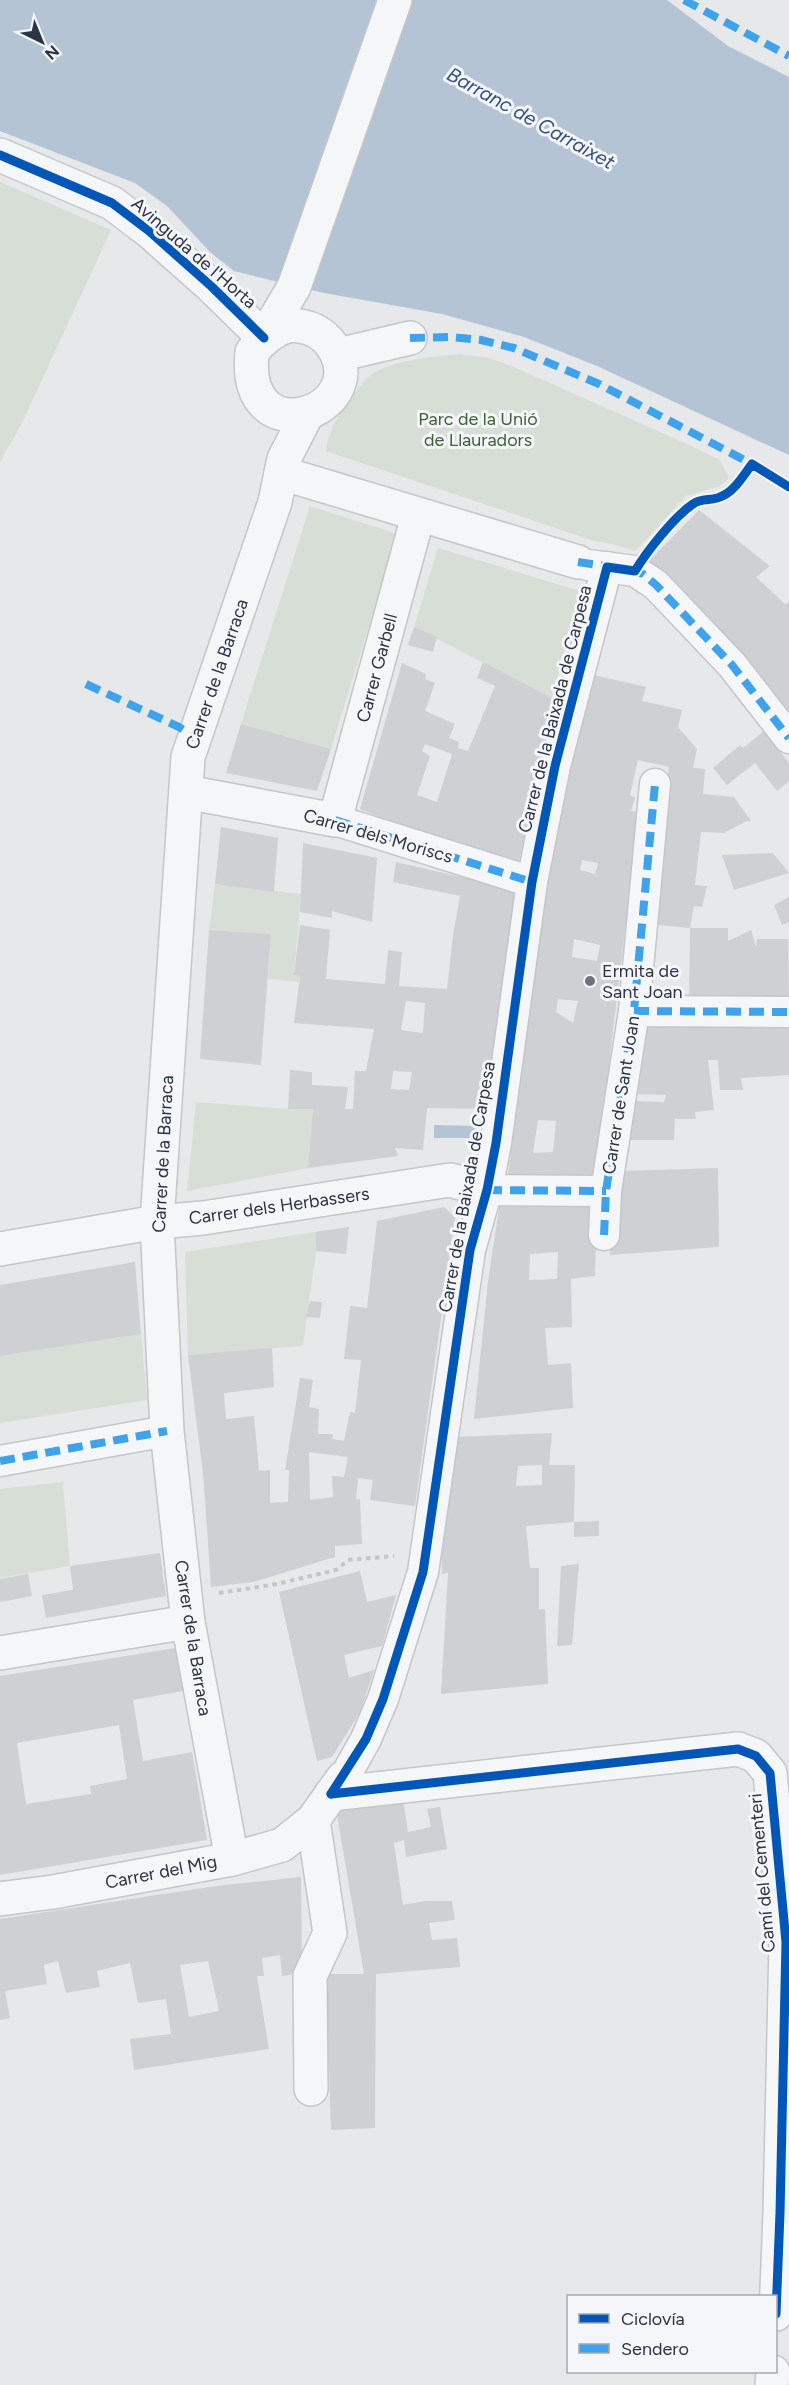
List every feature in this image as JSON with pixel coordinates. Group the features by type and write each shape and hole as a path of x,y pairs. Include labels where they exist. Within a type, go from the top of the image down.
{"street":[{"path":"264,338 277,329 306,326 327,338 338,356 340,371 338,384 331,398 321,407 307,414 286,415 268,407 257,396 251,382 252,352 264,338 294,287 395,0"},
{"name":"Avinguda de l'Horta","path":"0,155 112,203 149,231 211,286 264,338"},
{"path":"294,287 306,326"},
{"path":"338,356 410,338"},
{"name":"Carrer de la Barraca","path":"268,407 282,466"},
{"name":"Carrer de la Barraca","path":"232,1859 188,1622 167,1431 157,1222 188,757 275,502 282,466 307,414"},
{"path":"282,466 418,516 607,567 656,585 732,664 789,738"},
{"name":"Carrer Garbell","path":"335,820 418,516"},
{"name":"Carrer de la Baixada de Carpesa","path":"331,1795 366,1739 383,1699 423,1572 470,1250 487,1190 496,1143 532,882 555,766 607,567"},
{"name":"Carrer de Sant Joan","path":"604,1235 606,1191 634,1011 655,784"},
{"name":"Carrer dels Moriscs","path":"186,792 335,820 532,882"},
{"path":"634,1011 789,1012"},
{"name":"Carrer dels Herbassers","path":"0,1249 157,1222 287,1206 450,1180 487,1190"},
{"path":"487,1190 606,1191"},
{"path":"0,1461 167,1431"},
{"path":"0,1653 188,1622"},
{"name":"Camí del Cementeri","path":"331,1795 738,1749 756,1756 770,1773 786,1942 777,2295"},
{"path":"311,2089 310,1976 330,1933 331,1795"},
{"name":"Carrer del Mig","path":"0,1899 53,1892 232,1859 282,1845 331,1795"}],"path":[{"path":"215,1594 277,1584 336,1570 348,1560 402,1556"}],"green space":[{"path":"0,182 111,230 22,423 0,462"},
{"name":"Parc de la Unió de Llauradors","path":"461,354 489,358 516,368 687,444 720,460 729,478 720,486 686,496 635,551 594,541 326,451 336,421 368,377 389,366 401,363"},
{"path":"310,506 397,534 331,749 241,724"},
{"path":"438,548 580,591 552,698 414,627"},
{"path":"215,884 301,894 294,974 300,975 299,982 268,979 271,934 209,930"},
{"path":"196,1102 313,1109 308,1168 187,1191"},
{"path":"315,1232 316,1251 303,1346 188,1355 185,1252"},
{"path":"141,1334 147,1400 0,1423 0,1356"},
{"path":"63,1482 70,1566 0,1578 0,1489"}],"water":[{"name":"Barranc de Carraixet","path":"0,0 667,0 728,46 789,77 789,455 597,366 524,337 442,314 324,293 234,271 210,252 167,206 135,183 0,131"},
{"path":"434,1125 478,1126 477,1138 434,1138"}],"building":[{"path":"699,510 770,566 756,577 786,605 789,601 789,718 648,562"},
{"path":"414,627 437,637 433,652 408,645"},
{"path":"483,662 552,698 519,862 452,845 360,809 402,663 426,674 425,679 435,683 425,711 455,724 449,738 459,742 458,748 468,751 495,686 477,678","holes":["425,744 452,754 437,802 417,795 430,756 422,751"]},
{"path":"594,675 646,687 642,701 682,710 678,727 697,749 693,768 705,769 703,794 734,797 751,821 724,833 701,832 695,885 707,886 702,907 694,906 690,928 648,924 669,767 638,760 630,795 635,798 631,811 646,813 625,929 596,1176 507,1181 525,1050 540,905 576,743","holes":["582,860 598,863 595,874 580,870","574,939 600,945 597,961 572,957","558,999 578,1001 573,1023 556,1012","538,1120 556,1121 553,1152 533,1153"]},
{"path":"241,724 331,749 317,791 226,773"},
{"path":"764,731 789,763 789,781 777,791 755,763 727,785 713,768 740,745 743,748"},
{"path":"221,827 278,838 274,892 215,884"},
{"path":"303,843 377,858 372,922 332,911 332,918 300,912"},
{"path":"773,853 789,873 734,890 722,855"},
{"path":"396,862 518,890 488,1109 427,1108 423,1150 395,1148 398,1156 308,1168 313,1109 288,1109 290,1070 312,1072 312,1085 348,1087 345,1109 353,1109 355,1071 366,1071 374,1029 294,1023 300,976 294,975 300,925 330,930 326,979 385,984 388,950 402,952 399,986 447,989 460,896 393,882","holes":["406,1001 425,1003 423,1033 401,1030","393,1071 412,1072 409,1090 391,1089"]},
{"path":"789,897 789,922 782,925 774,905"},
{"path":"690,928 728,928 728,941 751,930 756,947 757,939 788,939 789,1000 689,1003"},
{"path":"209,930 271,934 261,1065 200,1059"},
{"path":"789,1020 789,1075 741,1078 743,1090 720,1090 718,1060 708,1060 714,1110 695,1112 696,1119 675,1119 674,1140 626,1140 632,1101 664,1102 666,1095 634,1094 641,1025"},
{"path":"718,1168 719,1247 610,1255 612,1218 622,1171"},
{"path":"500,1202 597,1202 595,1276 571,1279 572,1327 545,1328 548,1365 571,1363 573,1408 474,1419 488,1281","holes":["558,1252 557,1279 529,1280 530,1254"]},
{"path":"444,1207 455,1217 415,1506 370,1500 373,1480 358,1478 356,1499 360,1499 362,1544 335,1546 335,1557 253,1582 211,1587 203,1473 188,1355 272,1348 274,1387 224,1393 226,1419 254,1416 259,1471 270,1470 270,1503 288,1502 289,1470 285,1470 300,1378 313,1380 309,1407 319,1409 318,1434 333,1434 332,1439 344,1441 350,1412 355,1413 361,1360 344,1359 350,1306 367,1308 377,1221","holes":["309,1452 348,1457 344,1477 332,1476 333,1497 310,1500"]},
{"path":"349,1227 346,1254 316,1251 315,1232"},
{"path":"135,1262 141,1334 0,1356 0,1285"},
{"path":"310,1301 322,1302 320,1318 306,1317"},
{"path":"552,1433 549,1465 575,1465 574,1522 526,1526 530,1568 539,1568 539,1609 545,1609 548,1684 441,1694 448,1573 442,1574 441,1532 454,1437","holes":["542,1465 542,1485 516,1486 518,1466"]},
{"path":"599,1521 599,1536 574,1537 574,1522"},
{"path":"160,1553 166,1596 46,1618 42,1595 73,1590 70,1566"},
{"path":"579,1564 572,1645 557,1646 561,1566"},
{"path":"360,1571 367,1602 396,1595 382,1646 344,1655 349,1678 374,1670 360,1712 332,1757 317,1761 279,1592"},
{"path":"28,1574 32,1596 0,1602 0,1579"},
{"path":"176,1648 183,1691 133,1700 143,1761 192,1752 207,1840 0,1875 0,1676","holes":["119,1725 127,1779 90,1786 91,1794 26,1804 17,1743"]},
{"path":"402,1793 408,1832 431,1827 427,1809 440,1807 447,1849 406,1857 404,1840 394,1843 403,1905 425,1901 452,1901 455,1920 429,1923 432,1940 457,1938 460,1967 376,1974 375,2128 331,2130 326,1974 364,1974 335,1803"},
{"path":"301,1877 302,1973 282,1976 280,1955 262,1958 264,1976 257,1976 269,2049 134,2070 130,2039 171,2034 166,1999 138,2003 130,1963 97,1971 100,1987 66,1993 58,1961 44,1965 47,1984 5,1991 10,2018 0,2020 0,1919 216,1886","holes":["208,1961 219,2011 189,2017 180,1965"]}],"marked path":[{"path":"684,0 789,56"},
{"path":"410,338 450,337 481,340 514,348 599,384 752,464"},
{"path":"578,562 612,567"},
{"path":"630,570 643,574 656,585 732,665 789,738"},
{"path":"86,684 179,727 195,738"},
{"path":"604,1235 606,1191 634,1011 655,784"},
{"path":"335,820 532,882"},
{"path":"634,1011 789,1012"},
{"path":"487,1190 606,1191"},
{"path":"0,1461 167,1431"}],"cycle path":[{"path":"0,155 112,203 149,231 211,286 264,338"},
{"path":"331,1794 366,1739 383,1699 423,1572 470,1250 487,1190 496,1143 532,882 555,766 607,567 635,571 661,535 678,517 696,502 725,495 738,483 752,464 789,487"},
{"path":"331,1794 738,1749 756,1756 770,1773 786,1942 777,2295"}],"place":[{"name":"Ermita de Sant Joan","path":"590,981"}]}
